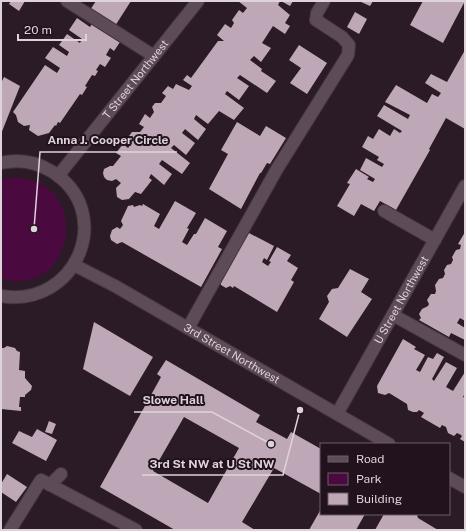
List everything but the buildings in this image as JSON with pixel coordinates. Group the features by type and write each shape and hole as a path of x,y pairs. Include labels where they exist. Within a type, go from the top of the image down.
{"street":[{"path":"66,1 154,56"},
{"name":"T Street Northwest","path":"58,176 198,1"},
{"path":"188,328 277,169 348,55 349,44 342,37 316,20 317,13 324,1"},
{"path":"1,163 15,161 33,163 42,166 58,176 71,188 78,201 84,221 84,235 82,244 74,265 60,281 49,289 37,294 24,297 1,296"},
{"name":"U Street Northwest","path":"337,414 465,186"},
{"path":"384,211 435,240"},
{"name":"3rd Street Northwest","path":"74,265 115,286 387,443"},
{"path":"393,315 465,354"},
{"path":"50,485 61,474"},
{"path":"450,479 465,487"},
{"path":"10,530 41,480 136,530"}],"green space":[{"path":"9,178 36,182 54,194 64,213 66,234 60,255 47,271 27,280 1,279 1,180"}],"place":[{"name":"Anna J. Cooper Circle","path":"34,229"},
{"name":"3rd St NW at U St NW","path":"300,410"},
{"name":"Slowe Hall","path":"271,444"}]}
